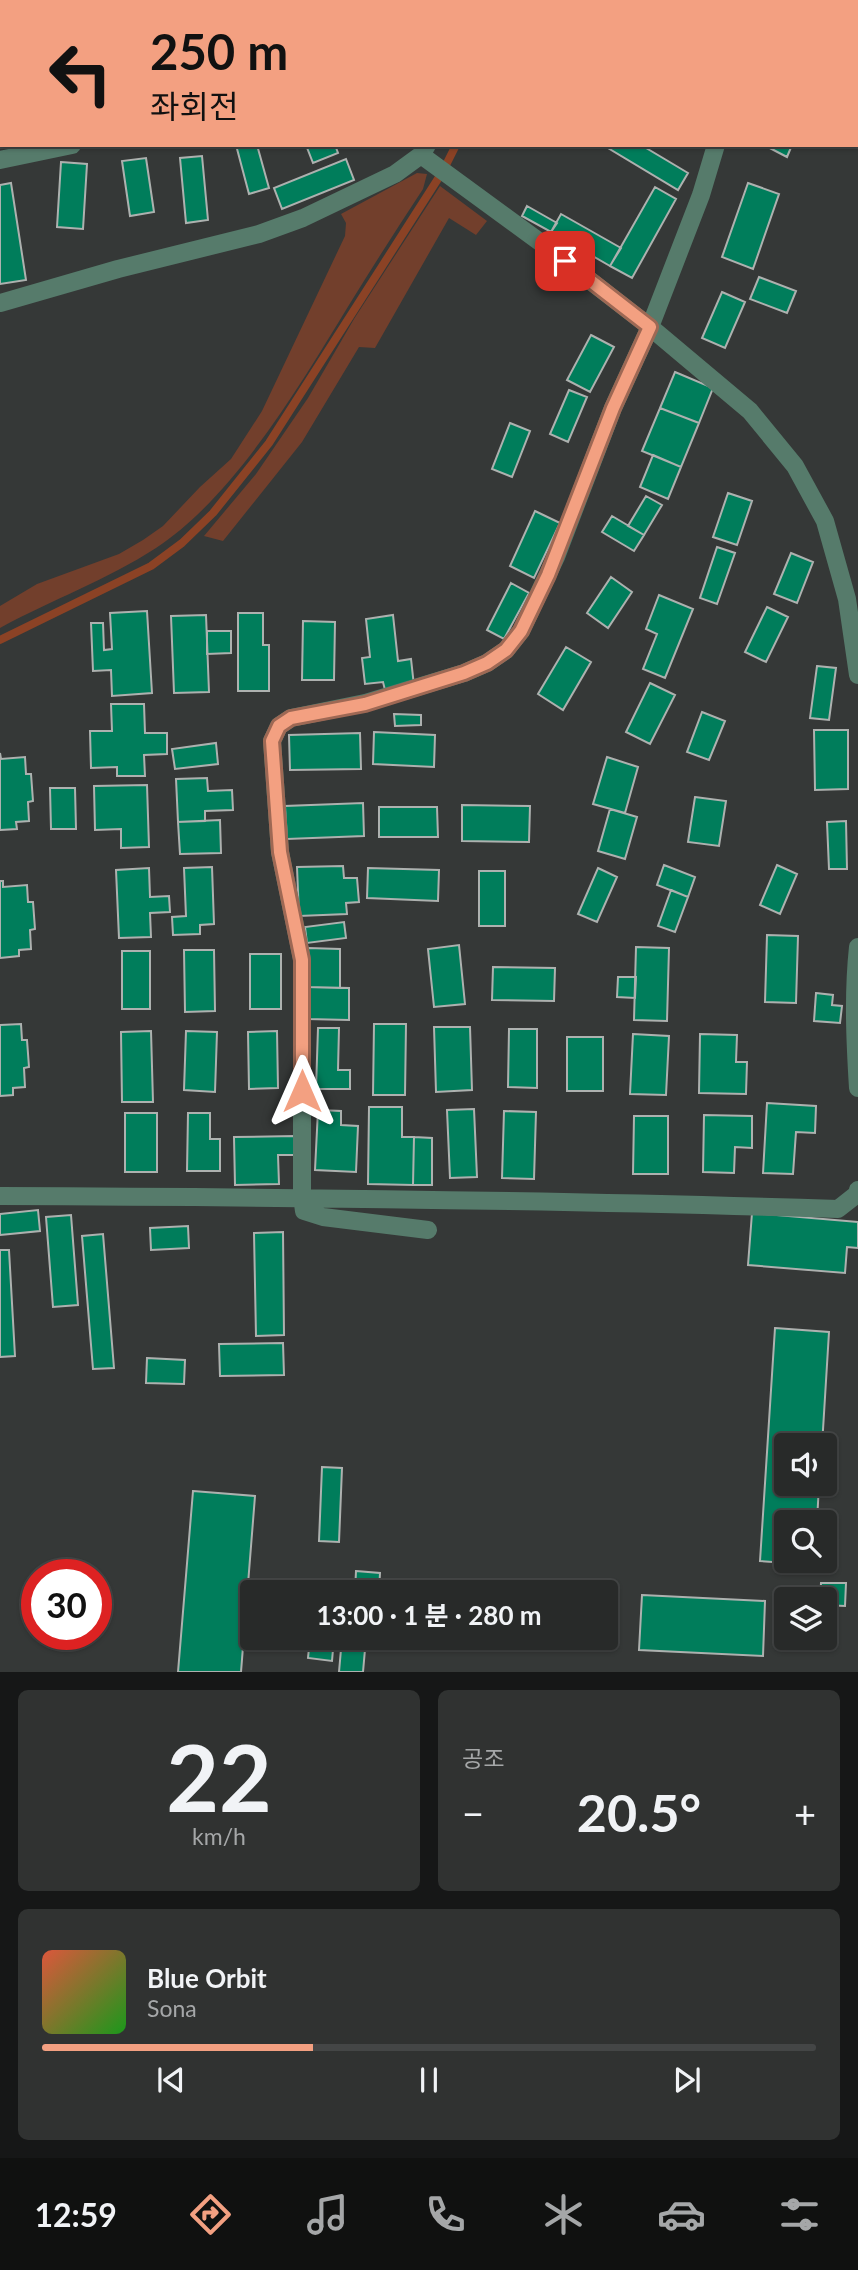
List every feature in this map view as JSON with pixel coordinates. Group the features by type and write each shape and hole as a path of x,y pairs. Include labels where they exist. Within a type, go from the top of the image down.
{"street":[{"path":"0,160 62,147"},
{"path":"428,1230 323,1217 304,1211 302,960 280,852 272,741 279,726 291,718 365,704 464,673 487,663 506,650 521,631 551,568 613,408 650,327 701,195 715,147"},
{"path":"0,303 118,269 259,234 303,218 395,174 424,150 650,327 750,411 796,466 825,521 847,599 858,675"},
{"path":"858,947 854,1028 858,1088"},
{"path":"0,1195 302,1197 838,1209 858,1193"}],"shaded area":[{"path":"417,173 427,174 423,189 264,437 213,499 185,526 156,548 99,580 0,628 0,606 37,584 119,554 143,540 163,526 231,459 262,411 345,236 346,223 341,214"},
{"path":"440,186 487,221 476,235 449,218 375,348 359,347 302,442 223,541 204,536 256,474 308,398 354,319"}],"building":[{"path":"237,147 258,147 269,188 249,194"},
{"path":"307,147 336,147 338,153 313,163"},
{"path":"606,147 644,147 688,173 678,190"},
{"path":"768,147 791,147 787,157"},
{"path":"202,156 208,220 186,223 180,158"},
{"path":"146,158 154,212 130,216 122,161"},
{"path":"346,159 354,180 282,209 274,188"},
{"path":"61,162 87,164 83,229 57,227"},
{"path":"11,183 26,280 0,284 0,185"},
{"path":"748,183 779,194 753,269 722,257"},
{"path":"655,187 676,199 632,278 610,266"},
{"path":"527,206 557,223 551,232 522,216"},
{"path":"561,214 621,248 610,266 551,232"},
{"path":"759,277 796,291 787,313 750,299"},
{"path":"722,292 745,302 725,348 702,338"},
{"path":"591,335 614,347 590,392 567,380"},
{"path":"675,372 713,388 699,423 660,408"},
{"path":"569,390 587,397 568,442 550,434"},
{"path":"660,408 699,423 681,467 642,451"},
{"path":"510,423 530,431 512,477 492,469"},
{"path":"653,455 681,467 668,499 640,487"},
{"path":"728,493 752,501 737,545 713,537"},
{"path":"646,496 662,505 644,535 628,526"},
{"path":"535,511 560,523 534,578 510,566"},
{"path":"612,516 644,535 634,551 602,532"},
{"path":"717,547 735,553 717,604 700,598"},
{"path":"791,553 813,562 797,603 774,594"},
{"path":"611,577 632,592 608,628 587,613"},
{"path":"511,583 529,593 504,639 487,630"},
{"path":"659,595 693,609 665,678 643,669 657,634 646,629"},
{"path":"767,607 788,617 766,662 745,652"},
{"path":"147,611 152,693 112,696 111,670 93,671 91,623 103,623 104,650 112,649 110,613"},
{"path":"238,613 263,613 263,645 269,645 269,691 238,691"},
{"path":"206,615 209,692 174,693 171,616"},
{"path":"393,615 398,661 411,659 414,686 385,690 383,682 365,684 362,658 370,657 366,619"},
{"path":"303,621 335,622 334,680 302,680"},
{"path":"207,631 231,631 231,653 207,654"},
{"path":"566,647 591,662 563,710 538,694"},
{"path":"817,666 836,668 829,720 810,718"},
{"path":"650,683 675,695 650,744 626,732"},
{"path":"111,704 144,704 145,733 167,733 167,754 144,755 145,776 117,776 117,767 91,768 90,731 112,731"},
{"path":"702,712 725,721 709,760 687,752"},
{"path":"394,714 421,715 421,725 395,726"},
{"path":"814,730 848,730 848,789 815,790"},
{"path":"374,732 435,735 434,767 373,764"},
{"path":"360,733 361,769 290,770 289,735"},
{"path":"216,743 218,764 175,769 172,749"},
{"path":"0,753 1,759 25,757 26,774 31,774 33,801 28,802 29,821 16,822 17,829 0,830"},
{"path":"607,757 638,767 625,813 593,804"},
{"path":"207,778 208,791 232,790 233,810 205,811 205,821 178,822 176,779"},
{"path":"147,785 149,847 121,848 121,829 95,830 94,786"},
{"path":"50,788 75,788 76,829 51,829"},
{"path":"695,797 726,801 719,846 688,842"},
{"path":"363,803 364,836 287,839 285,806"},
{"path":"462,805 530,806 529,842 462,841"},
{"path":"379,807 437,807 438,837 379,837"},
{"path":"610,809 637,817 625,859 598,851"},
{"path":"220,820 221,853 180,854 178,822"},
{"path":"846,821 847,869 829,869 827,822"},
{"path":"664,865 695,877 688,897 657,885"},
{"path":"777,865 797,874 780,914 760,905"},
{"path":"343,866 344,878 357,878 359,902 346,903 347,914 299,916 297,867"},
{"path":"212,867 214,924 200,925 200,934 173,935 172,917 186,916 184,868"},
{"path":"149,868 150,897 169,896 170,912 150,913 151,937 119,938 116,870"},
{"path":"368,868 439,870 438,901 367,898"},
{"path":"598,868 617,877 597,922 578,914"},
{"path":"479,871 505,871 505,926 479,926"},
{"path":"0,881 3,881 3,887 27,885 28,902 33,902 35,929 30,930 31,949 19,950 19,956 0,958"},
{"path":"671,890 688,897 675,932 658,926"},
{"path":"344,922 346,938 307,943 305,927"},
{"path":"767,935 798,936 796,1003 765,1002"},
{"path":"459,945 465,1004 434,1007 428,949"},
{"path":"636,947 669,948 667,1021 634,1020"},
{"path":"308,948 340,949 340,988 307,987"},
{"path":"184,950 214,950 215,1011 185,1012"},
{"path":"122,951 150,951 150,1009 122,1009"},
{"path":"250,954 281,954 281,1009 250,1009"},
{"path":"493,967 555,968 554,1001 492,1000"},
{"path":"618,977 636,977 635,998 617,997"},
{"path":"307,987 349,988 349,1020 307,1019"},
{"path":"816,993 833,995 832,1005 842,1006 840,1023 814,1021"},
{"path":"21,1024 22,1040 27,1040 29,1067 24,1068 25,1087 13,1088 13,1095 0,1096 0,1025"},
{"path":"374,1024 406,1024 405,1095 373,1095"},
{"path":"434,1027 470,1027 472,1090 436,1092"},
{"path":"318,1028 339,1028 338,1070 350,1070 350,1089 316,1089"},
{"path":"509,1029 537,1029 537,1088 508,1087"},
{"path":"151,1031 153,1102 122,1102 121,1032"},
{"path":"186,1031 217,1032 215,1092 184,1090"},
{"path":"277,1031 278,1088 249,1089 248,1032"},
{"path":"633,1034 669,1036 666,1095 630,1094"},
{"path":"700,1034 737,1035 736,1062 747,1062 746,1094 699,1093"},
{"path":"567,1037 603,1037 603,1091 567,1091"},
{"path":"767,1103 816,1106 815,1133 796,1132 793,1174 763,1173"},
{"path":"369,1107 402,1107 402,1137 414,1137 413,1185 368,1184"},
{"path":"474,1109 477,1177 450,1178 447,1110"},
{"path":"318,1110 341,1111 341,1125 358,1126 356,1172 315,1170"},
{"path":"504,1111 536,1112 534,1179 502,1178"},
{"path":"125,1113 157,1113 157,1172 125,1172"},
{"path":"188,1113 210,1113 210,1139 220,1139 220,1171 187,1171"},
{"path":"704,1115 752,1116 752,1148 735,1147 734,1173 703,1172"},
{"path":"634,1116 668,1116 668,1174 633,1174"},
{"path":"295,1136 296,1155 278,1155 279,1184 235,1185 234,1137"},
{"path":"414,1137 432,1138 432,1185 413,1185"},
{"path":"38,1210 40,1231 0,1235 0,1214"},
{"path":"752,1213 858,1222 858,1248 847,1247 845,1273 748,1265"},
{"path":"71,1215 78,1305 53,1307 46,1217"},
{"path":"188,1226 189,1248 151,1250 150,1228"},
{"path":"283,1232 284,1335 256,1336 254,1233"},
{"path":"103,1234 114,1368 93,1369 82,1236"},
{"path":"0,1250 9,1250 15,1356 0,1357"},
{"path":"775,1328 829,1332 823,1433 774,1433 774,1496 818,1496 818,1510 774,1510 774,1562 760,1561"},
{"path":"283,1343 284,1375 220,1376 219,1344"},
{"path":"147,1358 185,1360 184,1384 146,1383"},
{"path":"322,1467 342,1468 339,1542 319,1541"},
{"path":"193,1491 255,1496 248,1580 240,1580 241,1672 178,1672"},
{"path":"356,1571 380,1573 380,1580 356,1580"},
{"path":"821,1583 846,1583 845,1606 837,1606 837,1587 821,1587"},
{"path":"642,1595 765,1601 763,1656 639,1650"},
{"path":"309,1650 333,1650 332,1661 308,1658"},
{"path":"341,1650 365,1650 363,1672 339,1672"}],"waterway":[{"path":"0,640 151,566 182,543 213,513 269,443 443,171 455,147"}],"route":[{"path":"302,1091 302,960 280,852 272,741 279,726 291,718 365,704 464,673 487,663 506,650 521,631 556,557 613,408 650,327 565,261"}]}
